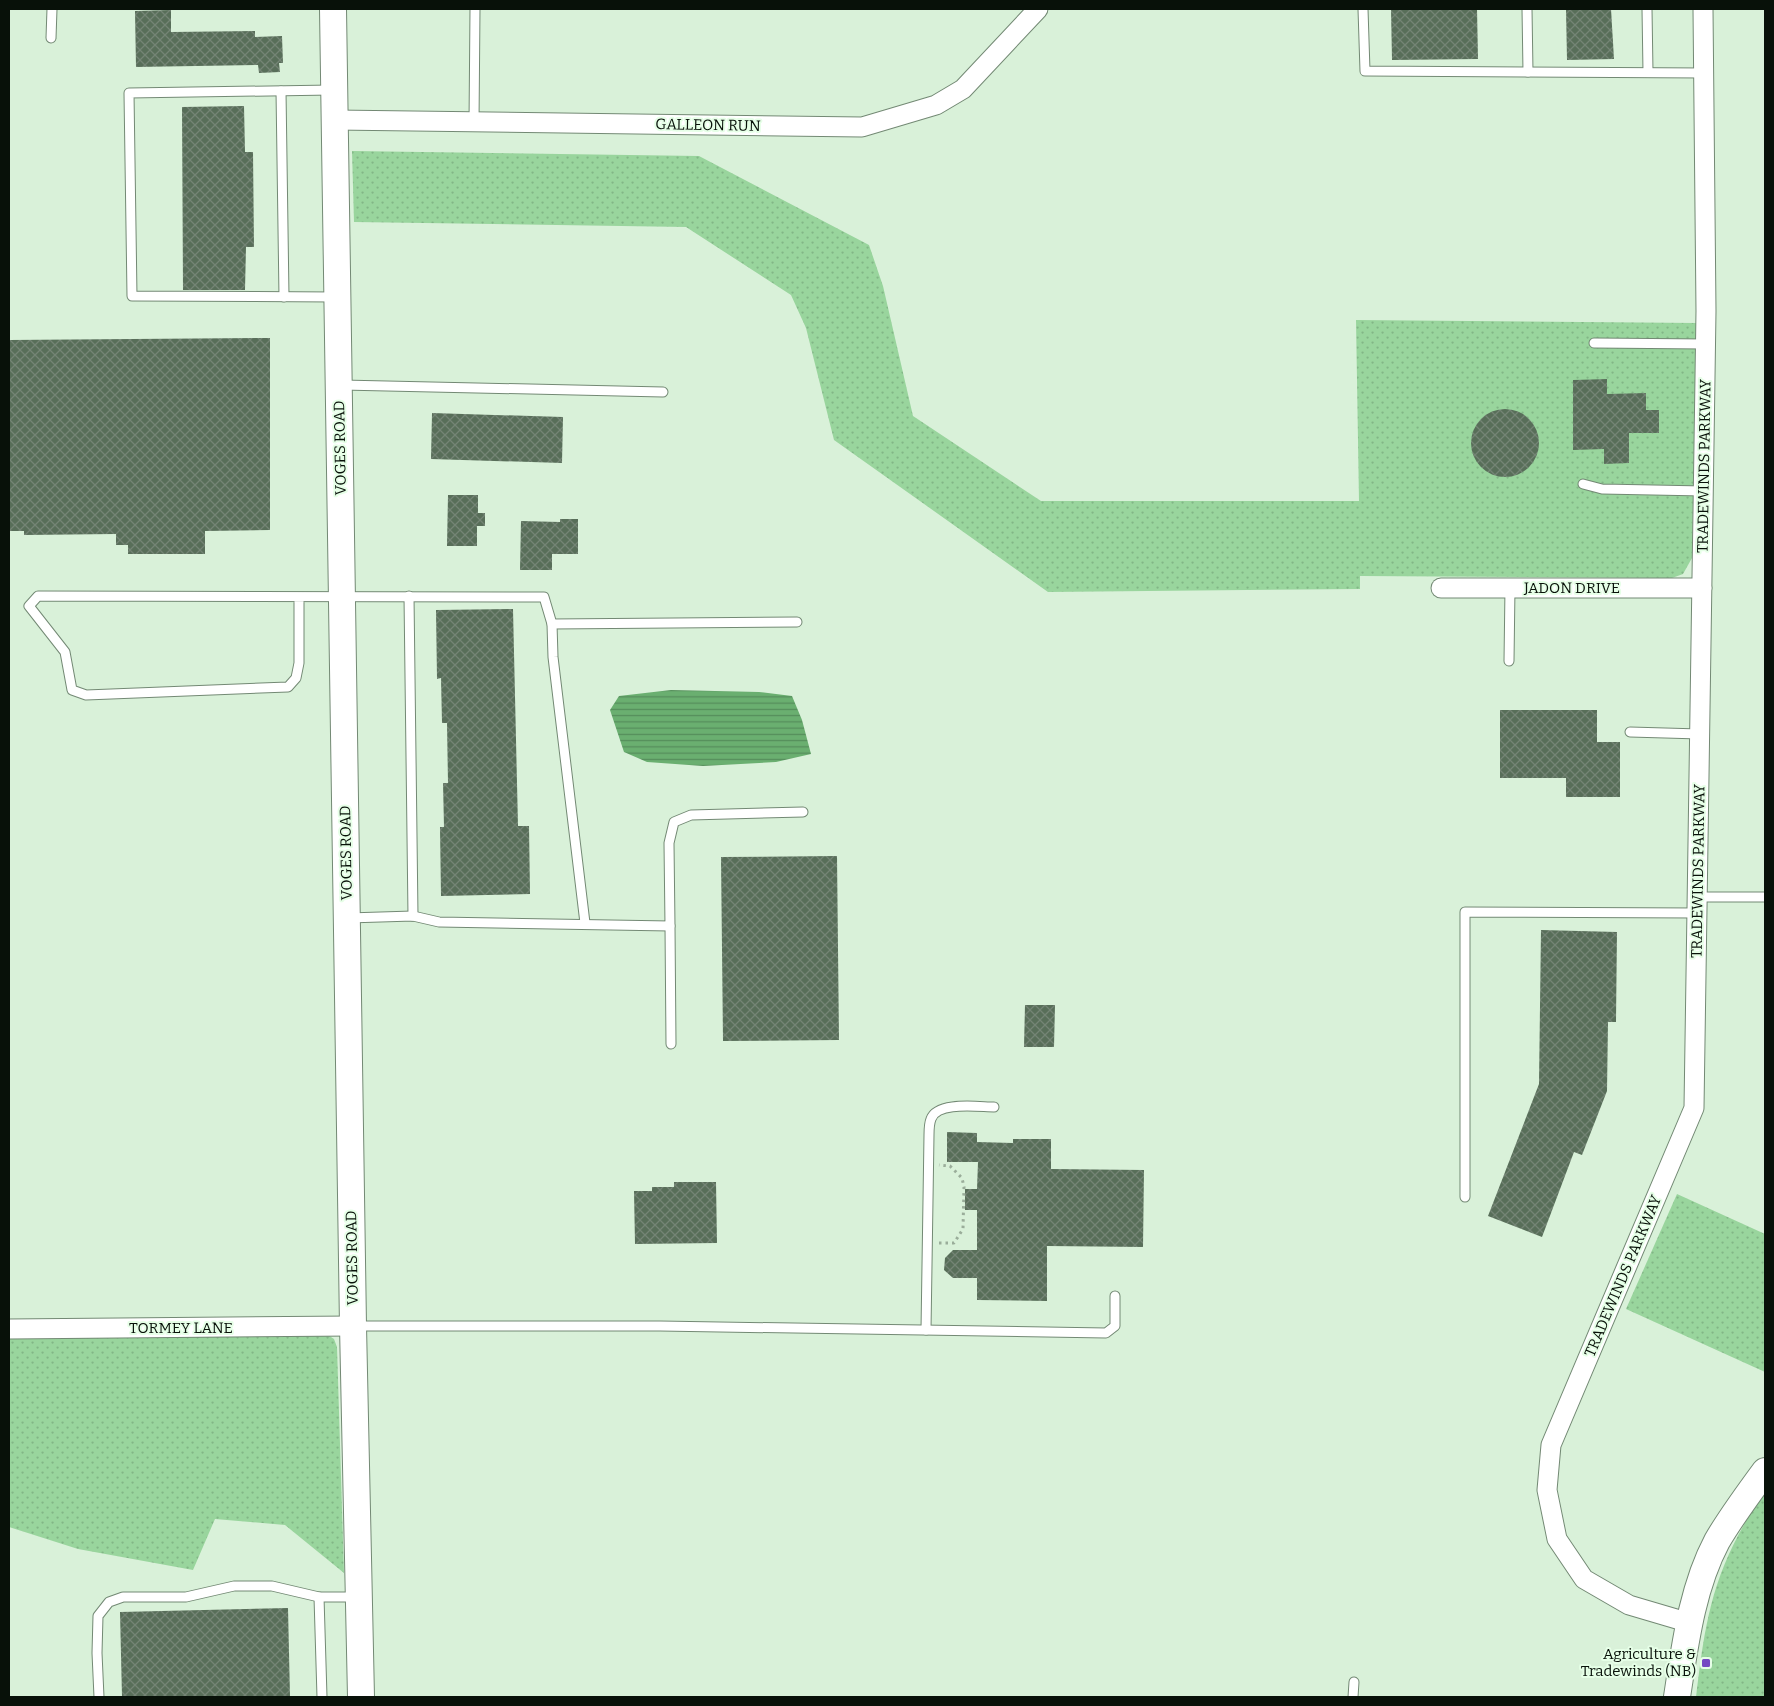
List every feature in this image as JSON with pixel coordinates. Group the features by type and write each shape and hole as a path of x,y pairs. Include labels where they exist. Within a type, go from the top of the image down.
{"street":[{"name":"VOGES ROAD","path":"333,9 353,1326 361,1697"},
{"name":"GALLEON RUN","path":"335,120 862,127 936,104 963,89 1038,9"},
{"name":"TRADEWINDS PARKWAY","path":"1690,1623 1629,1605 1584,1578 1557,1540 1547,1490 1551,1445 1694,1108 1706,344 1703,9"},
{"name":"JADON DRIVE","path":"1441,588 1702,588"},
{"name":"TORMEY LANE","path":"9,1329 353,1326"},
{"path":"1677,1697 1696,1596 1717,1542 1765,1471"}],"lane":[{"path":"51,38 52,9"},
{"path":"474,122 476,9"},
{"path":"1363,9 1365,71 1704,73"},
{"path":"1527,9 1528,72"},
{"path":"1647,9 1648,72"},
{"path":"335,90 129,93 132,296 338,297"},
{"path":"281,91 284,297"},
{"path":"1594,343 1706,344"},
{"path":"339,385 663,392"},
{"path":"1583,484 1602,489 1704,491"},
{"path":"1509,661 1510,588"},
{"path":"299,598 299,663 296,678 288,687 86,695 72,690 65,652 29,606 38,596 544,597 552,624 553,658 585,923"},
{"path":"409,596 413,916"},
{"path":"552,624 797,622"},
{"path":"1630,732 1700,734"},
{"path":"671,1044 669,843 674,822 691,815 803,812"},
{"path":"1465,1197 1465,912 1697,905 1765,897"},
{"path":"347,918 413,916 439,922 585,923 670,926"},
{"path":"926,1330 928,1165 931,1118 938,1110 946,1107 994,1107"},
{"path":"353,1326 660,1326 1106,1333 1115,1326 1115,1296"},
{"path":"99,1697 98,1616 109,1602 123,1597 186,1596 234,1586 272,1586 319,1597 359,1597"},
{"path":"319,1597 322,1697"},
{"path":"1353,1697 1354,1682"}],"path":[{"path":"927,1243 954,1243 963,1229 964,1211 962,1178 950,1166 928,1165"}],"shaded area":[{"path":"352,151 699,156 869,245 883,286 913,416 1041,501 1359,501 1356,320 1696,323 1692,558 1683,574 1672,578 1360,576 1360,589 1048,592 834,440 806,328 791,295 686,227 354,222"},
{"path":"671,690 759,692 792,696 802,720 811,754 776,762 703,766 647,762 624,752 610,710 619,696"},
{"path":"1677,1194 1765,1234 1765,1372 1626,1309"},
{"path":"328,1335 334,1339 337,1347 344,1573 285,1525 215,1519 193,1570 78,1549 9,1527 9,1337"},
{"path":"1765,1491 1765,1697 1696,1697 1709,1614 1724,1566 1748,1518"}],"building":[{"path":"1391,9 1477,9 1478,59 1392,60"},
{"path":"1566,9 1611,9 1614,59 1567,60"},
{"path":"171,10 171,32 255,31 255,37 282,36 283,63 279,63 280,72 259,73 258,65 136,67 135,11"},
{"path":"244,106 245,152 253,152 254,247 246,247 245,290 183,290 182,107"},
{"path":"270,338 270,530 205,531 205,554 128,554 128,545 116,545 116,534 24,535 24,531 9,531 9,340"},
{"path":"1607,379 1607,394 1646,393 1646,410 1659,410 1659,433 1629,433 1629,463 1604,464 1604,449 1573,450 1573,380"},
{"path":"1505,409 1518,412 1529,419 1536,430 1539,443 1536,456 1529,467 1518,474 1505,477 1492,474 1481,467 1474,456 1471,443 1474,430 1481,419 1492,412"},
{"path":"432,413 563,417 562,463 431,459"},
{"path":"448,495 478,495 478,513 485,513 485,526 477,526 477,546 447,546"},
{"path":"560,519 578,519 578,554 552,554 552,570 520,570 521,521 560,522"},
{"path":"513,609 518,826 529,826 530,894 441,896 440,827 444,827 443,783 448,783 447,723 442,723 441,678 437,679 436,610"},
{"path":"1500,710 1597,710 1597,742 1620,742 1620,797 1566,797 1566,778 1500,778"},
{"path":"837,856 839,1040 723,1041 721,857"},
{"path":"1541,930 1617,932 1616,1022 1608,1022 1607,1091 1582,1155 1574,1152 1542,1237 1488,1216 1539,1084"},
{"path":"1025,1005 1055,1005 1054,1047 1024,1047"},
{"path":"947,1132 977,1133 977,1142 1013,1143 1013,1139 1051,1139 1051,1169 1144,1170 1143,1247 1047,1246 1047,1301 977,1300 977,1278 953,1278 944,1270 945,1258 953,1250 977,1250 977,1210 965,1210 965,1189 977,1189 978,1162 947,1162"},
{"path":"674,1182 716,1182 717,1243 635,1244 634,1191 652,1191 652,1187 674,1187"},
{"path":"288,1608 290,1697 122,1697 120,1612"}],"place":[{"name":"Agriculture & Tradewinds (NB)","path":"1706,1663"}]}
